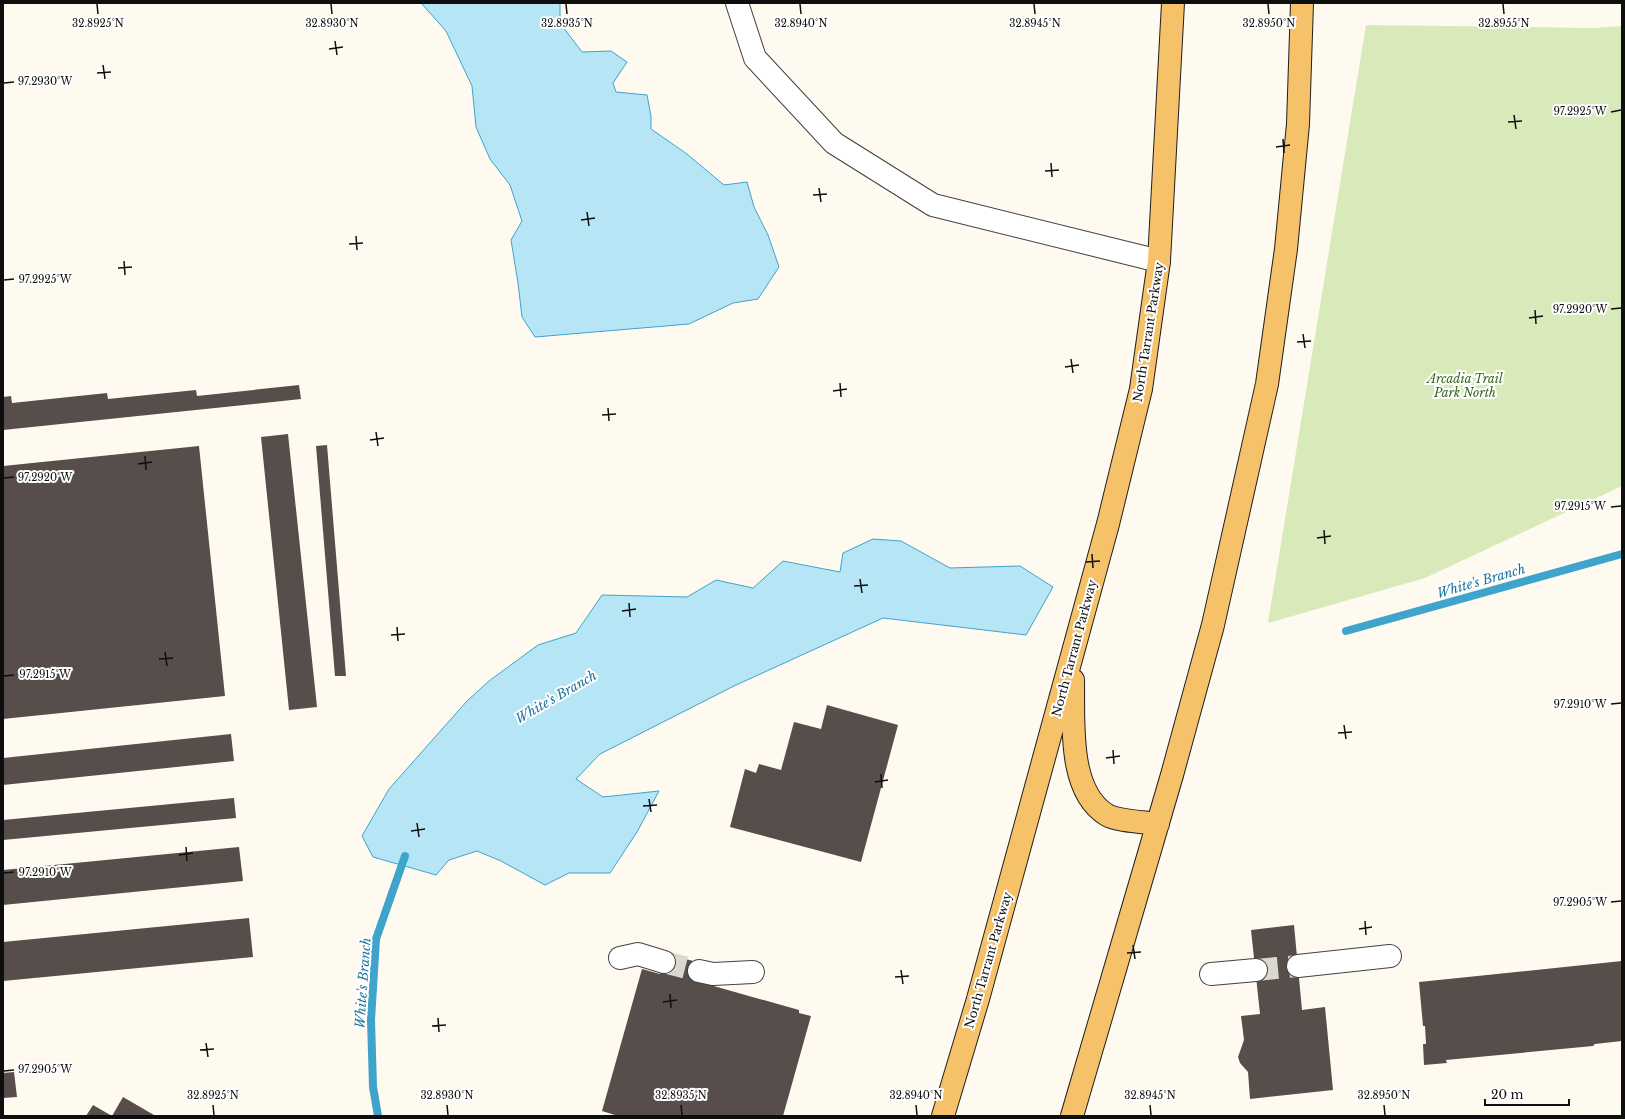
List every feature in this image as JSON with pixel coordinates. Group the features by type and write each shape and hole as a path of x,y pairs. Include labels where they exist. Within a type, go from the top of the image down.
{"main road":[{"name":"North Tarrant Parkway","path":"943,1116 978,999 1108,524 1141,389 1160,261 1173,3"},
{"path":"1072,1116 1158,824 1213,625 1267,384 1286,249 1298,124 1302,3"},
{"path":"1072,655 1074,750 1083,787 1093,804 1108,816 1158,824"}],"lane":[{"path":"737,3 755,58 834,143 933,205 1160,261"},
{"path":"620,958 638,954 664,962"},
{"path":"1298,966 1390,956"},
{"path":"1211,974 1256,970"},
{"path":"699,971 713,974 754,972"}],"green space":[{"name":"Arcadia Trail Park North","path":"1366,25 1594,28 1622,26 1622,486 1425,578 1268,623"}],"water":[{"path":"421,3 560,3 560,23 582,52 611,51 627,62 613,83 616,92 647,95 651,116 651,129 687,154 724,185 747,182 754,207 768,235 779,267 758,299 733,303 689,324 535,337 522,317 511,240 522,221 510,185 490,159 476,127 472,86 446,31"},
{"path":"873,539 901,541 950,568 1020,566 1053,587 1026,635 883,618 734,686 600,754 576,779 603,797 659,791 637,832 610,873 569,873 545,885 501,861 477,851 449,860 436,875 373,857 362,836 389,789 467,701 489,681 538,645 576,633 602,595 687,597 716,580 753,588 783,561 840,572 843,553"}],"building":[{"path":"299,385 301,399 3,430 3,397 11,396 12,403 107,393 108,399 196,390 197,396"},
{"path":"288,434 317,707 289,710 261,437"},
{"path":"327,445 346,676 335,676 316,446"},
{"path":"199,446 225,696 3,719 3,466"},
{"path":"827,705 898,725 861,862 730,827 745,769 756,773 759,764 781,770 794,722 821,729"},
{"path":"231,734 234,761 3,785 3,758"},
{"path":"234,798 236,818 3,840 3,820"},
{"path":"239,847 243,881 3,905 3,870"},
{"path":"249,918 253,957 3,981 3,942"},
{"path":"1294,925 1302,1010 1325,1007 1333,1090 1250,1099 1248,1072 1240,1063 1238,1057 1244,1040 1241,1016 1260,1014 1251,930"},
{"path":"666,954 701,963 696,981 799,1010 799,1013 811,1016 783,1116 618,1116 602,1111 642,969 660,974"},
{"path":"1622,961 1622,1041 1595,1044 1593,1046 1446,1060 1447,1063 1424,1065 1423,1044 1426,1044 1425,1026 1423,1026 1419,982"},
{"path":"14,1072 17,1097 3,1098 3,1073"},
{"path":"123,1097 154,1115 153,1116 112,1116"},
{"path":"93,1105 112,1116 86,1116"}],"waterway":[{"name":"White's Branch","path":"1346,631 1622,554"},
{"name":"White's Branch","path":"378,1116 373,1087 371,1020 376,939 405,856"}],"tunnel":[{"path":"664,962 699,971"},
{"path":"1256,970 1298,966"}]}
